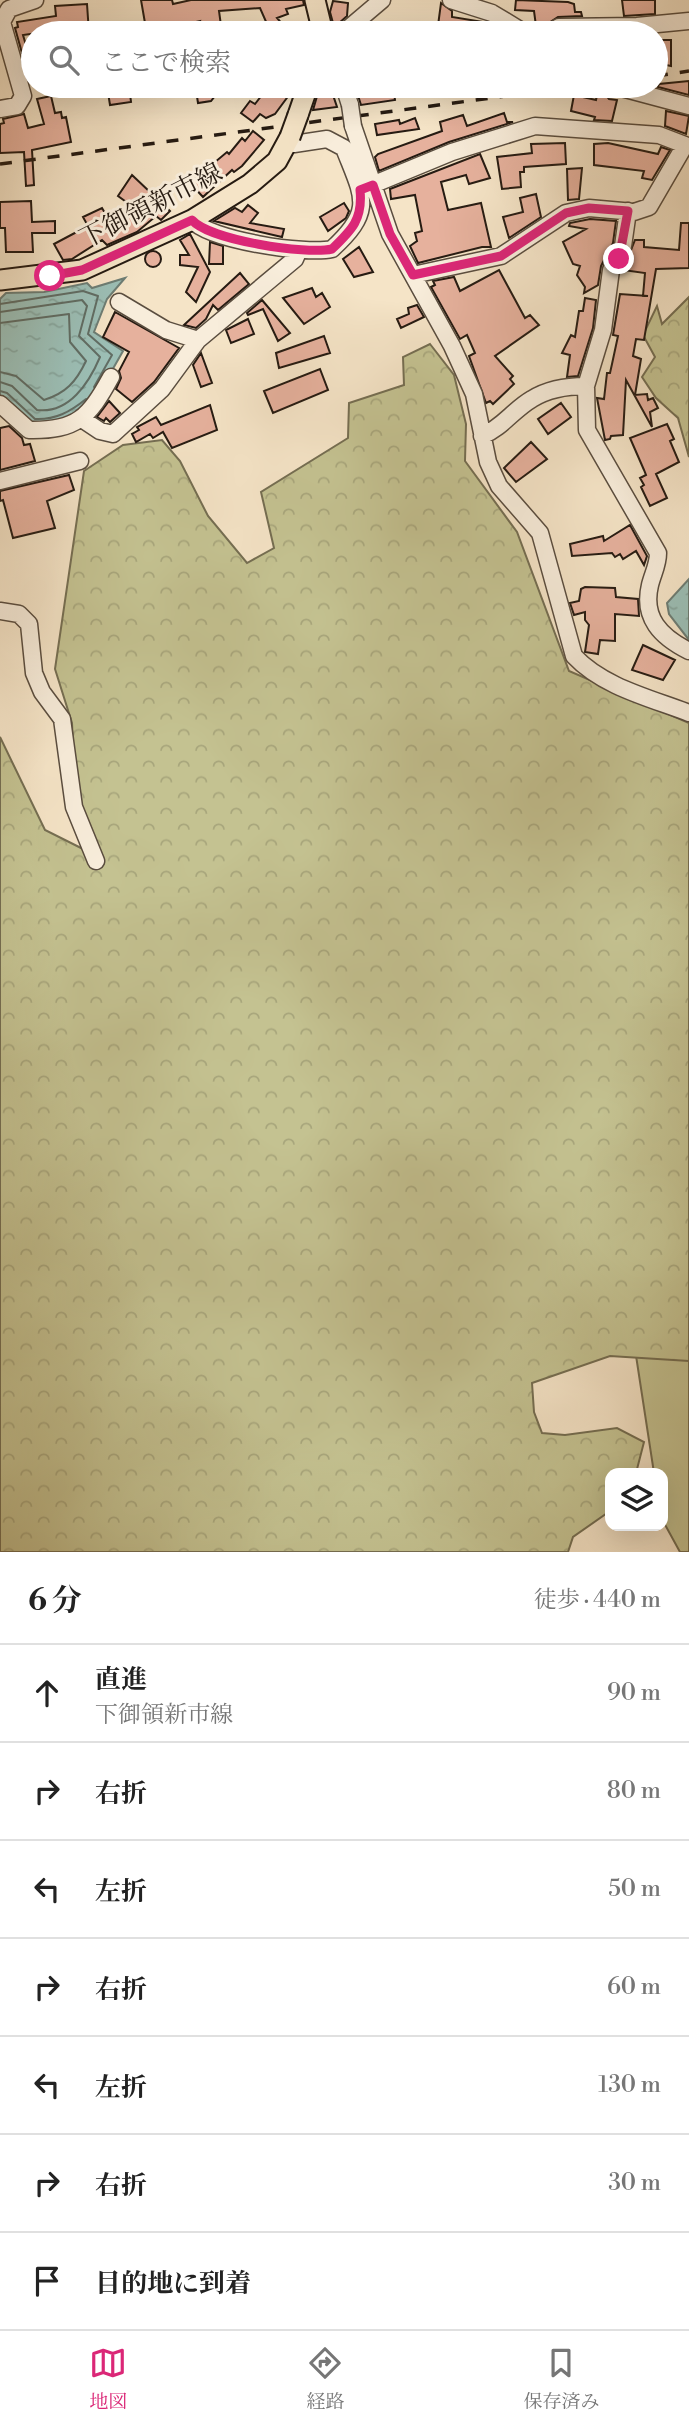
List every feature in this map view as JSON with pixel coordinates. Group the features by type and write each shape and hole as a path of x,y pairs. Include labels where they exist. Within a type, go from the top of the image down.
{"main road":[{"path":"315,0 320,21"},
{"name":"下御領新市線","path":"0,280 82,270 192,220 250,184 277,161 289,139 304,98"}],"street":[{"path":"21,89 2,22 9,9 35,0"},
{"path":"357,21 382,0"},
{"path":"451,0 492,13 505,21"},
{"path":"668,23 689,21"},
{"path":"0,109 17,107 22,98"},
{"path":"192,220 197,226 214,233 298,252 332,249 349,234 362,209 366,188 348,98"},
{"path":"659,98 689,106"},
{"path":"366,188 452,152 535,126 659,135 685,145 649,207 628,211 589,208 566,213 501,256 413,275"},
{"path":"289,139 295,144 327,139 344,148 366,188 452,346 474,394 488,462 499,486 540,533 573,656 586,670 609,682 689,713"},
{"path":"628,211 623,246 611,270 603,330 586,386 587,430 658,553 658,565 650,586 648,613 656,626 689,651"},
{"path":"82,419 100,431 113,434 162,389 198,340 295,259 298,252"},
{"path":"119,302 166,330 198,340"},
{"path":"0,404 29,430 65,427 82,419 93,409 111,377"},
{"path":"482,436 498,429 532,399 566,386 586,386"},
{"path":"0,481 80,461"},
{"path":"0,611 19,614 29,624 34,673 42,692 61,719 75,807 96,861"}],"green space":[{"path":"689,297 689,457 678,418 656,398 642,377 655,357 643,335 657,306 662,324"},
{"path":"430,344 454,375 466,424 465,461 517,532 569,671 689,723 689,1361 610,1356 532,1383 534,1412 542,1433 565,1435 617,1428 644,1442 637,1468 605,1468 605,1515 573,1537 568,1552 0,1552 0,737 45,830 91,853 75,791 72,723 55,669 84,471 123,445 162,440 180,461 208,516 247,563 274,548 261,492 348,438 349,403 404,385 403,357"},
{"path":"689,1329 689,1552 680,1552 668,1530 668,1468 653,1468 633,1336"}],"water":[{"path":"125,278 107,299 94,332 123,351 94,402 74,418 31,426 0,395 0,299 6,293 44,292 87,283 92,288"},
{"path":"689,579 689,640 669,614 667,603"}],"building":[{"path":"141,0 172,0 173,4 191,0 303,0 304,5 286,9 288,14 277,18 280,21 266,21 260,8 219,11 220,21 145,21"},
{"path":"516,0 568,2 574,4 575,12 581,12 582,16 535,21 534,11 515,10"},
{"path":"622,0 655,0 655,14 624,16"},
{"path":"333,1 348,3 347,16 341,21 332,21 330,12"},
{"path":"441,3 452,11 452,17 477,21 439,21"},
{"path":"87,4 88,21 24,21 56,16 55,6"},
{"path":"21,21 21,49 15,28 18,27 17,22"},
{"path":"668,40 671,40 671,66 668,65"},
{"path":"689,81 689,95 668,90 668,83"},
{"path":"51,98 55,113 61,112 62,118 66,117 71,142 32,150 34,185 26,186 24,152 0,153 0,124 4,123 3,119 24,114 28,128 44,124 37,99"},
{"path":"109,98 130,98 131,102 110,105"},
{"path":"197,98 213,98 211,101 198,103"},
{"path":"260,98 287,98 275,114 266,118 260,114 253,122 241,113 250,101 255,104"},
{"path":"316,98 334,98 337,107 313,110"},
{"path":"359,98 395,98 395,100 361,105"},
{"path":"573,98 617,100 612,121 594,120 595,117 571,111"},
{"path":"666,111 689,116 686,134 665,126"},
{"path":"504,113 507,122 513,122 449,142 379,171 375,157 378,154 442,131 440,122 463,115 467,126"},
{"path":"415,118 419,129 377,135 375,124 399,120 400,124"},
{"path":"253,131 264,140 242,166 234,172 232,170 203,197 190,183 227,152 229,154 242,138 245,141"},
{"path":"565,143 566,164 524,167 524,172 520,172 521,187 502,189 497,157 532,153 531,144"},
{"path":"608,143 658,154 661,147 670,150 652,180 642,178 644,171 594,165 594,144"},
{"path":"480,154 490,178 469,184 466,175 441,182 448,210 481,203 491,247 418,263 410,246 417,241 415,233 422,231 415,195 391,199 390,189"},
{"path":"582,168 579,199 568,200 567,169"},
{"path":"132,175 170,211 161,220 156,216 137,232 107,245 102,240 72,259 63,260 54,244 88,226 83,217 102,208 114,228 136,209 118,196"},
{"path":"536,194 541,217 509,238 503,217 523,212 520,198"},
{"path":"31,201 32,222 55,221 55,233 32,233 33,252 6,252 5,228 0,228 0,202"},
{"path":"344,203 349,211 346,218 328,231 320,217"},
{"path":"248,205 258,213 250,223 284,229 282,237 214,221 235,208 242,212"},
{"path":"590,219 616,221 613,243 601,266 598,285 584,293 585,287 577,275 580,266 573,264 563,242 586,229 569,226 570,223"},
{"path":"681,223 689,223 689,268 656,269 644,340 636,339 633,356 641,359 635,395 647,394 648,400 653,398 658,408 650,412 652,427 626,380 623,435 611,436 605,440 597,398 604,399 607,373 610,373 612,364 618,336 613,335 620,294 643,296 645,273 623,270 635,240 644,240 644,247 679,250"},
{"path":"190,234 210,272 196,302 186,292 198,267 180,265 180,255 189,255 180,240"},
{"path":"210,242 223,246 223,264 209,264"},
{"path":"359,247 373,272 354,277 343,259"},
{"path":"153,251 161,259 153,267 145,259"},
{"path":"499,270 525,318 530,315 539,325 495,356 513,376 510,379 514,384 493,404 490,401 486,403 469,356 475,353 467,335 460,339 431,287 435,285 433,281 454,277 460,291"},
{"path":"240,273 249,284 218,310 213,305 206,319 196,328 184,325"},
{"path":"312,288 316,297 322,293 330,307 304,324 283,298"},
{"path":"585,298 596,300 593,328 578,376 567,377 570,355 562,353 571,335 575,337 579,311 583,311"},
{"path":"262,300 290,333 278,341 263,309 248,315 247,313"},
{"path":"417,305 424,317 401,328 397,319 409,314 408,308"},
{"path":"115,312 179,348 154,382 132,402 116,389 121,378 119,371 129,352 103,337"},
{"path":"248,319 254,334 231,343 226,330"},
{"path":"324,336 330,353 279,368 276,353"},
{"path":"201,353 212,383 201,387 193,365"},
{"path":"320,369 328,390 273,413 264,391"},
{"path":"109,401 120,413 110,422 106,418 104,421 97,417"},
{"path":"561,403 571,417 548,434 538,419"},
{"path":"210,405 217,430 172,448 163,432 153,438 150,434 136,442 132,434 139,430 137,427 156,417 161,425"},
{"path":"667,424 674,439 670,441 679,462 656,474 667,498 650,506 641,487 644,485 640,478 646,475 630,438"},
{"path":"9,426 22,438 24,445 30,444 35,461 0,470 0,428"},
{"path":"531,442 547,459 516,482 504,468"},
{"path":"69,475 74,490 47,501 55,528 13,538 3,500 0,501 0,491"},
{"path":"630,525 647,556 644,565 636,551 623,559 620,554 615,557 612,553 572,556 570,544 603,536 604,541"},
{"path":"615,588 616,597 638,599 639,616 615,614 615,641 600,640 598,654 585,652 589,625 585,620 585,612 574,615 570,603 579,601 581,589"},
{"path":"643,645 675,660 663,680 632,670"}],"railway":[{"path":"668,74 689,71"},
{"path":"0,164 491,98"}],"route":[{"path":"50,276 82,270 192,220 197,226 214,233 298,252 332,249 356,224 362,209 360,190 373,185 390,234 413,275 501,256 566,213 589,208 628,211 619,259"}]}
